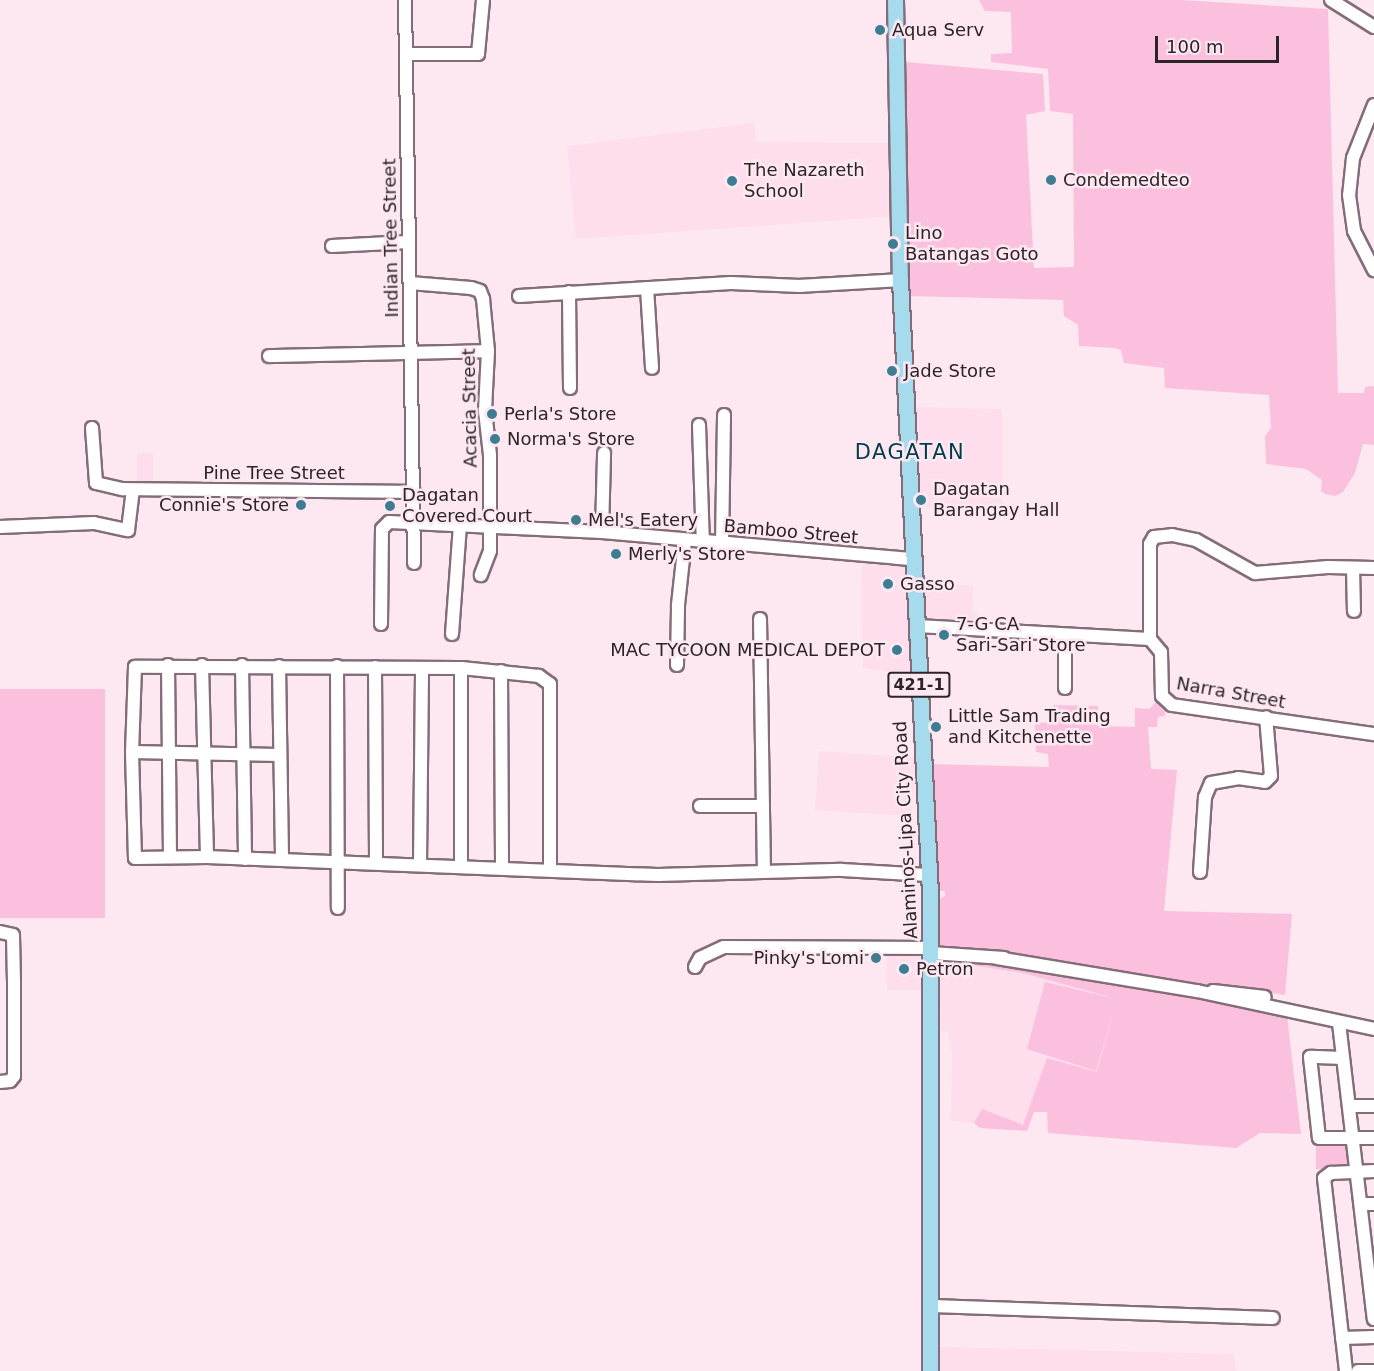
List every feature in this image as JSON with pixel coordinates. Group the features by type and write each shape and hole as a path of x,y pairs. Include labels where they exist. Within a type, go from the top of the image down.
{"main road":[{"name":"Alaminos-Lipa City Road","path":"895,0 900,280 931,951 930,1371"}],"street":[{"name":"Indian Tree Street","path":"405,0 414,563"},
{"path":"406,54 478,54 483,0"},
{"path":"1331,0 1374,27"},
{"path":"1374,105 1349,177 1354,231 1374,270"},
{"path":"332,246 408,242"},
{"path":"519,296 647,288 900,280"},
{"name":"Acacia Street","path":"410,283 480,291 488,351 485,411 490,455 489,559 481,574"},
{"path":"647,288 652,368"},
{"path":"569,292 570,388"},
{"path":"269,357 488,351"},
{"path":"722,544 724,414"},
{"path":"699,424 703,543"},
{"name":"Pine Tree Street","path":"93,428 96,483 133,491 414,492"},
{"path":"602,532 604,453"},
{"path":"0,526 93,523 128,530 133,491"},
{"name":"Bamboo Street","path":"381,624 383,524 415,522 602,532 703,543 913,559"},
{"path":"452,634 460,524"},
{"path":"917,626 1150,639 1150,544 1154,537 1172,535 1197,540 1255,573 1374,568"},
{"path":"677,665 678,605 685,541"},
{"path":"1353,568 1354,611"},
{"path":"760,619 764,871"},
{"path":"1065,635 1065,688"},
{"name":"Narra Street","path":"1150,639 1161,652 1161,690 1166,702 1374,734"},
{"path":"168,665 170,857"},
{"path":"202,665 202,754 207,857"},
{"path":"550,870 550,684 539,676 461,668 242,665 135,667 132,752 135,858 207,857 658,875 764,871 928,875"},
{"path":"242,665 245,859"},
{"path":"279,666 282,860"},
{"path":"337,666 335,862 338,909"},
{"path":"375,667 376,863"},
{"path":"420,864 423,668"},
{"path":"461,668 461,866"},
{"path":"501,671 502,867"},
{"path":"1200,873 1205,798 1211,783 1238,778 1265,782 1271,776 1266,717"},
{"path":"132,752 279,755"},
{"path":"700,806 763,806"},
{"path":"0,932 13,935 14,981 14,1076 10,1081 0,1082"},
{"path":"695,967 700,958 724,947 931,951 997,958 1197,991 1374,1029"},
{"path":"1339,1023 1358,1171 1368,1204 1374,1319"},
{"path":"1343,1058 1310,1057 1318,1137 1374,1138"},
{"path":"1349,1106 1374,1106"},
{"path":"1346,1371 1323,1182 1328,1174 1374,1171"},
{"path":"931,1306 1273,1318"},
{"path":"1342,1338 1374,1337"},
{"path":"1358,1371 1374,1371"}],"shaded area":[{"path":"979,0 1181,0 1328,9 1338,393 1364,393 1365,387 1374,386 1374,445 1363,444 1355,473 1343,492 1335,496 1325,494 1321,491 1322,480 1306,469 1266,464 1265,436 1271,428 1269,395 1165,388 1164,368 1124,363 1121,350 1115,348 1079,346 1078,325 1064,316 1063,300 906,296 905,62 1043,74 1045,111 1026,115 1034,268 1074,267 1073,114 1050,111 1048,69 991,62 991,54 1012,53 1011,12 985,11"},
{"name":"The Nazareth School","path":"754,123 756,142 892,143 896,216 576,239 567,146"},
{"path":"912,407 1002,409 1002,510 926,507 926,493 917,493"},
{"path":"137,453 153,453 153,489 137,489"},
{"path":"862,561 908,565 913,675 863,668"},
{"path":"920,581 973,586 972,612 979,615 979,625 923,619"},
{"path":"0,689 105,689 105,918 0,918"},
{"path":"1156,702 1165,710 1165,716 1158,717 1157,727 1148,727 1151,769 1177,770 1164,911 1292,914 1285,995 1226,986 1202,988 989,951 943,951 938,939 936,901 945,896 945,891 937,891 929,764 1049,767 1048,754 1036,752 1035,723 1053,722 1053,705 1098,706 1097,726 1135,727 1135,708 1149,709"},
{"path":"819,751 916,758 912,817 815,810"},
{"path":"887,951 924,951 924,990 887,990"},
{"path":"939,960 1023,973 1118,1000 1097,1072 1047,1058 1023,1126 982,1109 974,1123 951,1121 952,1054 948,1031 941,1031"},
{"path":"940,960 1000,965 1201,998 1287,1016 1301,1134 1260,1133 1236,1148 1048,1133 1047,1112 1034,1112 1027,1131 980,1128 974,1123 982,1109 1023,1125 1047,1058 1097,1072 1115,1007 1096,1071 1027,1049 1045,982 1117,999 1023,973"},
{"path":"1316,1145 1348,1145 1348,1169 1316,1169"},
{"path":"939,1347 1234,1354 1236,1371 939,1371"}],"place":[{"name":"Aqua Serv","path":"880,30"},
{"name":"Condemedteo","path":"1051,180"},
{"name":"The Nazareth School","path":"732,181"},
{"name":"Lino Batangas Goto","path":"893,244"},
{"name":"Jade Store","path":"892,371"},
{"name":"Perla's Store","path":"492,414"},
{"name":"Norma's Store","path":"495,439"},
{"name":"Dagatan Barangay Hall","path":"921,500"},
{"name":"Connie's Store","path":"301,505"},
{"name":"Dagatan Covered Court","path":"390,506"},
{"name":"Mel's Eatery","path":"576,520"},
{"name":"Merly's Store","path":"616,554"},
{"name":"Gasso","path":"888,584"},
{"name":"7-G CA Sari-Sari Store","path":"944,635"},
{"name":"MAC TYCOON MEDICAL DEPOT","path":"897,650"},
{"name":"Little Sam Trading and Kitchenette","path":"936,727"},
{"name":"Pinky's Lomi","path":"876,958"},
{"name":"Petron","path":"904,969"}],"district":[{"name":"DAGATAN","path":"910,452"}]}
